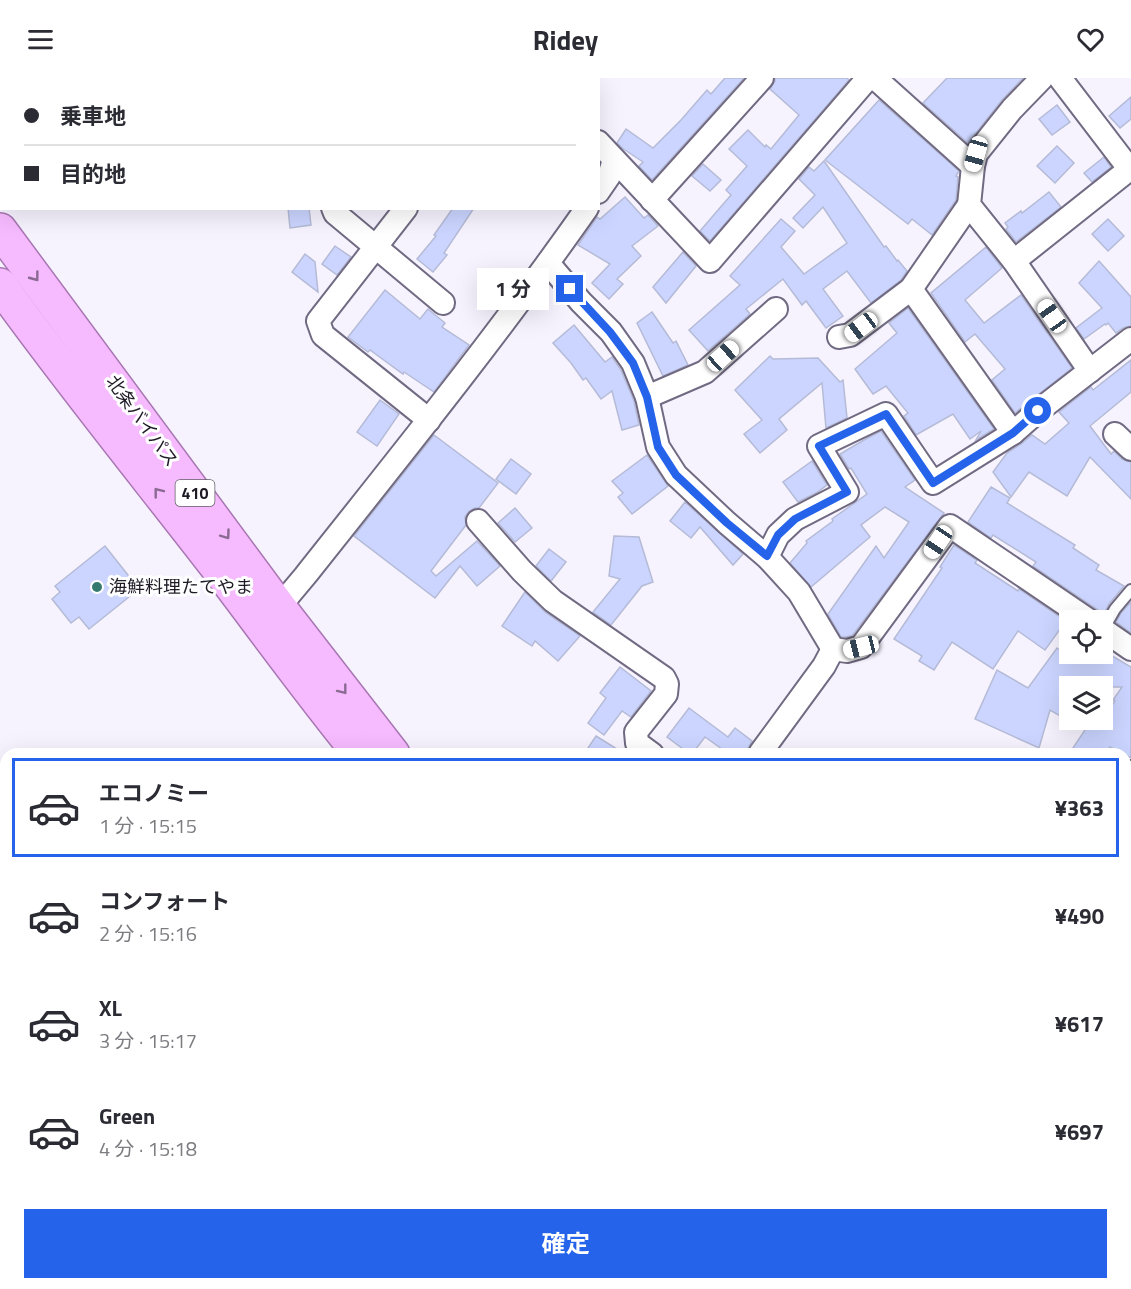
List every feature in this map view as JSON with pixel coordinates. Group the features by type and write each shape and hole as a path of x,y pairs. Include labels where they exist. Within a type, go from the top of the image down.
{"highway":[{"name":"北条バイパス","path":"0,230 268,615 329,716 355,748"},
{"name":"北条バイパス","path":"0,285 41,342 218,568 268,615 388,748"}],"street":[{"path":"652,200 762,78"},
{"path":"600,144 710,261 868,78"},
{"path":"875,78 973,166"},
{"path":"840,337 850,335 911,289 969,205 976,154 1012,109 1042,78"},
{"path":"1014,261 1130,170 1064,80"},
{"path":"600,189 609,176 614,160"},
{"path":"969,205 1014,261 1090,371"},
{"path":"334,210 443,303"},
{"path":"404,210 318,321 322,335 429,420"},
{"path":"268,615 473,364 586,210"},
{"path":"548,263 610,332 633,363 647,397 658,447 676,475 727,523 767,556 800,592 833,649"},
{"path":"911,289 1013,433"},
{"path":"647,397 705,372 776,309"},
{"path":"767,556 778,535 795,519 847,492 819,446 886,414 933,483 1013,433 1131,339"},
{"path":"477,521 522,571 553,601 664,678 667,684 666,694 636,732 637,743 644,748"},
{"path":"833,649 847,651 861,647 950,526 1074,610"},
{"path":"1113,636 1131,649"},
{"path":"764,748 824,666 833,649"}],"lane":[{"path":"1113,612 1131,590"}],"building":[{"path":"725,78 744,78 652,180 639,166 643,162 617,143 626,129 653,148 707,90 711,94"},
{"path":"775,78 847,78 849,80 710,241 700,231 731,195 726,190 747,166 729,149 748,130 765,147 766,145 771,149 799,115 770,89"},
{"path":"947,78 1023,78 1002,100 968,143 923,103"},
{"path":"1131,97 1131,119 1120,128 1109,116"},
{"path":"879,100 959,171 956,176 958,177 956,200 932,235 912,219 908,224 825,160"},
{"path":"1057,105 1070,122 1052,135 1039,119"},
{"path":"1057,146 1074,163 1055,183 1037,166"},
{"path":"1104,157 1111,167 1092,182 1084,173"},
{"path":"824,161 884,247 886,246 907,271 901,280 871,303 847,271 823,289 843,316 826,328 806,301 802,305 783,279 746,309 750,314 708,351 689,330 740,285 730,276 781,219 795,231 781,247 804,274 847,243 823,207 803,228 793,218 815,195 799,179 809,167 814,171"},
{"path":"703,164 721,180 710,191 692,176"},
{"path":"1049,192 1061,207 1016,242 1006,229 1008,227 1005,223"},
{"path":"625,197 644,218 648,215 658,226 632,246 641,256 617,279 623,284 609,299 592,283 610,264 578,245 597,217 600,219"},
{"path":"288,210 309,210 311,225 290,228"},
{"path":"452,210 473,210 444,253 447,255 433,272 417,259 436,236 434,235"},
{"path":"1108,219 1124,236 1108,251 1092,234"},
{"path":"335,246 351,257 337,275 322,264"},
{"path":"986,247 1002,268 965,300 984,323 1021,295 1072,368 1015,413 992,380 1005,369 975,334 965,342 931,293"},
{"path":"683,252 696,266 666,303 653,287"},
{"path":"305,254 315,262 318,292 292,272"},
{"path":"1099,261 1131,297 1131,326 1116,333 1108,323 1084,339 1076,328 1102,308 1079,283"},
{"path":"385,290 420,319 428,309 445,323 442,327 469,345 434,392 404,372 403,374 370,350 368,352 348,337"},
{"path":"908,308 994,429 976,440 981,431 970,439 953,414 916,435 904,416 908,413 886,386 873,394 855,369 897,333 889,323"},
{"path":"652,312 673,343 676,341 688,365 663,376 637,323"},
{"path":"574,325 605,362 612,357 621,370 634,401 639,425 622,430 612,391 601,399 586,378 583,380 553,343"},
{"path":"770,356 773,359 818,358 840,382 843,380 847,418 826,428 822,383 779,419 787,430 760,453 744,434 762,420 735,390"},
{"path":"1131,360 1131,392 1090,426 1111,454 1114,451 1122,459 1131,462 1131,499 1090,457 1067,496 1029,472 1011,497 993,472 1007,453 1032,435 1045,444 1069,423 1059,412 1091,387 1093,390"},
{"path":"380,400 399,414 377,446 357,432"},
{"path":"881,431 915,480 905,487 944,513 852,636 841,637 828,614 876,546 884,558 909,522 885,507 861,525 870,537 811,587 790,563 807,543 806,541 867,494 840,454"},
{"path":"434,435 498,483 479,508 469,511 465,517 466,525 431,571 436,576 477,541 500,566 477,586 460,566 435,598 354,536"},
{"path":"647,455 668,486 632,514 618,497 623,493 612,481"},
{"path":"511,459 531,474 516,494 496,479"},
{"path":"812,461 827,485 798,502 783,482"},
{"path":"991,487 1010,498 1007,503 1075,545 1073,548 1099,565 1096,570 1124,586 1106,610 1098,610 1033,566 1036,562 993,535 991,538 968,522"},
{"path":"685,502 743,554 733,565 700,527 691,538 670,521"},
{"path":"515,508 532,528 515,542 498,523"},
{"path":"614,536 639,537 653,582 642,586 611,625 593,612 620,579 609,576"},
{"path":"954,545 977,560 975,563 1059,616 1059,631 1045,650 1018,631 993,669 952,642 934,670 919,661 922,656 894,639 942,568 940,567"},
{"name":"海鮮料理たてやま","path":"105,546 139,589 89,629 79,617 71,623 52,599 60,592 55,586"},
{"path":"549,549 566,562 551,581 536,566"},
{"path":"525,592 545,612 580,636 558,661 535,641 532,646 502,626"},
{"path":"1131,602 1131,633 1116,622"},
{"path":"1057,648 1059,664 1113,664 1113,656 1131,667 1131,748 1073,748 1085,730 1113,730 1115,701 1113,700 1122,687 1113,687 1113,676 1059,676 1059,715 1050,710 1039,748 975,719 997,670 1028,688"},
{"path":"620,667 651,691 631,717 622,711 604,735 588,723 606,698 600,693"},
{"path":"689,708 728,737 735,728 752,741 748,748 721,748 705,737 697,748 682,748 667,737"},
{"path":"596,736 615,748 588,748"}],"place":[{"name":"海鮮料理たてやま","path":"97,587"}],"route":[{"path":"570,289 610,332 633,363 647,397 658,447 676,475 727,523 767,556 778,535 795,519 847,492 819,446 886,414 933,483 1013,433 1038,411"}]}
